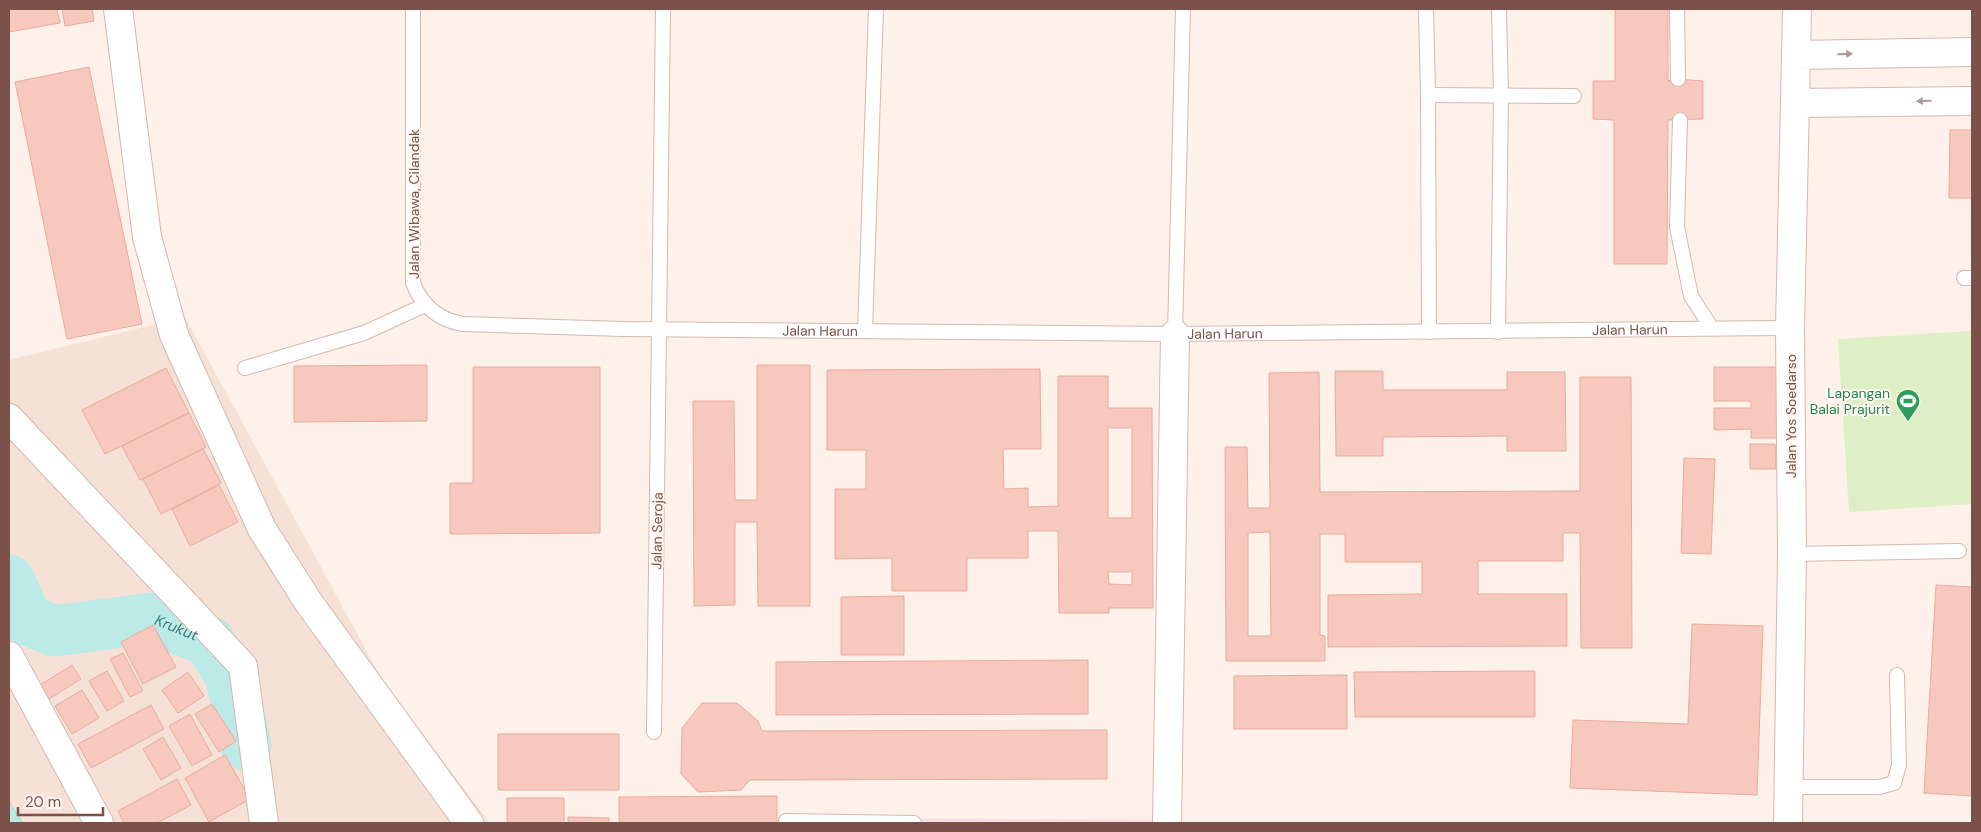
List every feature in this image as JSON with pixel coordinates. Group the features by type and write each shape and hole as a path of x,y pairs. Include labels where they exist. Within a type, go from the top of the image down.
{"street":[{"path":"118,9 147,237 174,335 262,529 309,603 469,823"},
{"name":"Jalan Yos Soedarso","path":"1788,823 1792,554 1790,328 1797,9"},
{"path":"1796,55 1972,52"},
{"path":"1796,103 1972,101"},
{"path":"1167,823 1175,334"},
{"path":"9,418 244,666 264,823"},
{"path":"9,656 99,823"}],"lane":[{"name":"Jalan Wibawa, Cilandak","path":"413,9 413,283 417,294 425,305 438,316 463,324 660,329"},
{"name":"Jalan Seroja","path":"654,732 663,9"},
{"path":"866,331 876,9"},
{"path":"1175,334 1183,9"},
{"path":"1426,9 1429,332"},
{"path":"1498,332 1501,96 1499,9"},
{"path":"1678,9 1678,79"},
{"path":"1428,95 1574,96"},
{"path":"1680,120 1677,227 1691,296 1711,328"},
{"path":"245,368 364,333 425,305"},
{"name":"Jalan Harun","path":"660,329 1175,334 1790,328"},
{"path":"1792,554 1959,552"},
{"path":"1788,787 1879,787 1894,783 1899,765 1897,675"},
{"path":"786,821 914,823"}],"shaded area":[{"path":"185,317 384,683 490,823 9,823 9,360"},
{"path":"852,818 1155,820 1155,823 852,823"}],"green space":[{"name":"Lapangan Balai Prajurit","path":"1972,331 1972,504 1849,512 1838,339"}],"water":[{"path":"9,802 23,823 9,823"}],"building":[{"path":"9,9 57,9 60,23 9,32"},
{"path":"62,9 92,9 94,21 65,26"},
{"path":"1615,9 1668,9 1668,81 1678,79 1703,81 1703,119 1668,120 1667,264 1614,264 1614,120 1593,119 1593,81 1615,81"},
{"path":"89,67 142,324 67,339 15,82"},
{"path":"1950,130 1972,130 1972,198 1949,198"},
{"path":"427,365 427,421 294,422 294,366"},
{"path":"757,365 810,365 810,606 758,606 757,522 735,522 735,605 694,606 693,401 734,401 735,500 757,500"},
{"path":"473,367 600,367 600,533 450,534 450,483 473,483"},
{"path":"1714,367 1778,367 1778,438 1751,438 1751,429 1714,430 1714,408 1751,408 1751,401 1714,401"},
{"path":"166,368 189,413 105,454 82,410"},
{"path":"1040,369 1041,449 1003,449 1004,489 1028,488 1028,507 1058,506 1058,376 1108,376 1108,408 1152,408 1153,608 1109,608 1109,613 1059,613 1058,531 1028,531 1028,558 967,558 967,591 892,591 892,558 835,559 835,489 866,489 866,450 827,450 827,370","holes":["1108,428 1132,428 1132,518 1108,518","1108,572 1132,572 1132,585 1109,584"]},
{"path":"1335,371 1383,371 1383,390 1507,390 1507,372 1565,372 1566,451 1507,451 1507,436 1383,437 1383,456 1336,456"},
{"path":"1319,372 1320,492 1580,491 1580,377 1631,377 1632,648 1581,648 1580,533 1563,533 1563,561 1478,561 1478,594 1567,594 1567,646 1328,647 1328,595 1422,594 1422,562 1345,562 1345,534 1320,534 1320,635 1325,636 1325,661 1226,661 1225,447 1247,447 1248,508 1270,508 1269,373","holes":["1270,532 1271,636 1248,636 1248,533"]},
{"path":"189,413 206,447 140,480 122,446"},
{"path":"1750,444 1775,444 1776,469 1750,469"},
{"path":"203,449 221,483 161,514 143,479"},
{"path":"1684,458 1715,459 1711,554 1681,553"},
{"path":"219,485 238,522 190,546 172,509"},
{"path":"1936,585 1972,587 1972,796 1924,793"},
{"path":"904,596 904,655 841,655 841,597"},
{"path":"1692,624 1763,626 1757,795 1570,788 1573,720 1688,724"},
{"path":"153,625 176,667 143,684 121,642"},
{"path":"123,653 143,691 130,697 110,659"},
{"path":"1088,660 1088,714 776,715 776,662"},
{"path":"72,665 81,679 44,702 35,688"},
{"path":"107,671 124,701 107,711 89,681"},
{"path":"1535,671 1535,717 1355,717 1354,672"},
{"path":"188,672 204,696 178,713 162,690"},
{"path":"1347,675 1347,729 1234,729 1234,676"},
{"path":"82,690 99,718 72,734 55,706"},
{"path":"702,703 737,703 758,721 762,731 1107,730 1107,779 750,780 741,790 698,792 681,774 682,728"},
{"path":"212,704 236,741 219,752 195,714"},
{"path":"151,705 164,729 91,768 78,744"},
{"path":"190,714 212,755 192,766 169,726"},
{"path":"498,734 619,734 619,790 498,790"},
{"path":"163,737 181,768 161,780 143,749"},
{"path":"225,755 250,799 209,822 185,778"},
{"path":"177,779 191,805 157,823 124,823 118,811"},
{"path":"777,796 777,823 619,823 619,797"},
{"path":"507,798 564,798 564,823 507,823"},
{"path":"568,817 609,818 609,823 568,823"}],"waterway":[{"name":"Krukut","path":"9,580 27,620 55,631 152,618 209,641 230,675 246,745"}],"place":[{"name":"Lapangan Balai Prajurit","path":"1908,422"}]}
